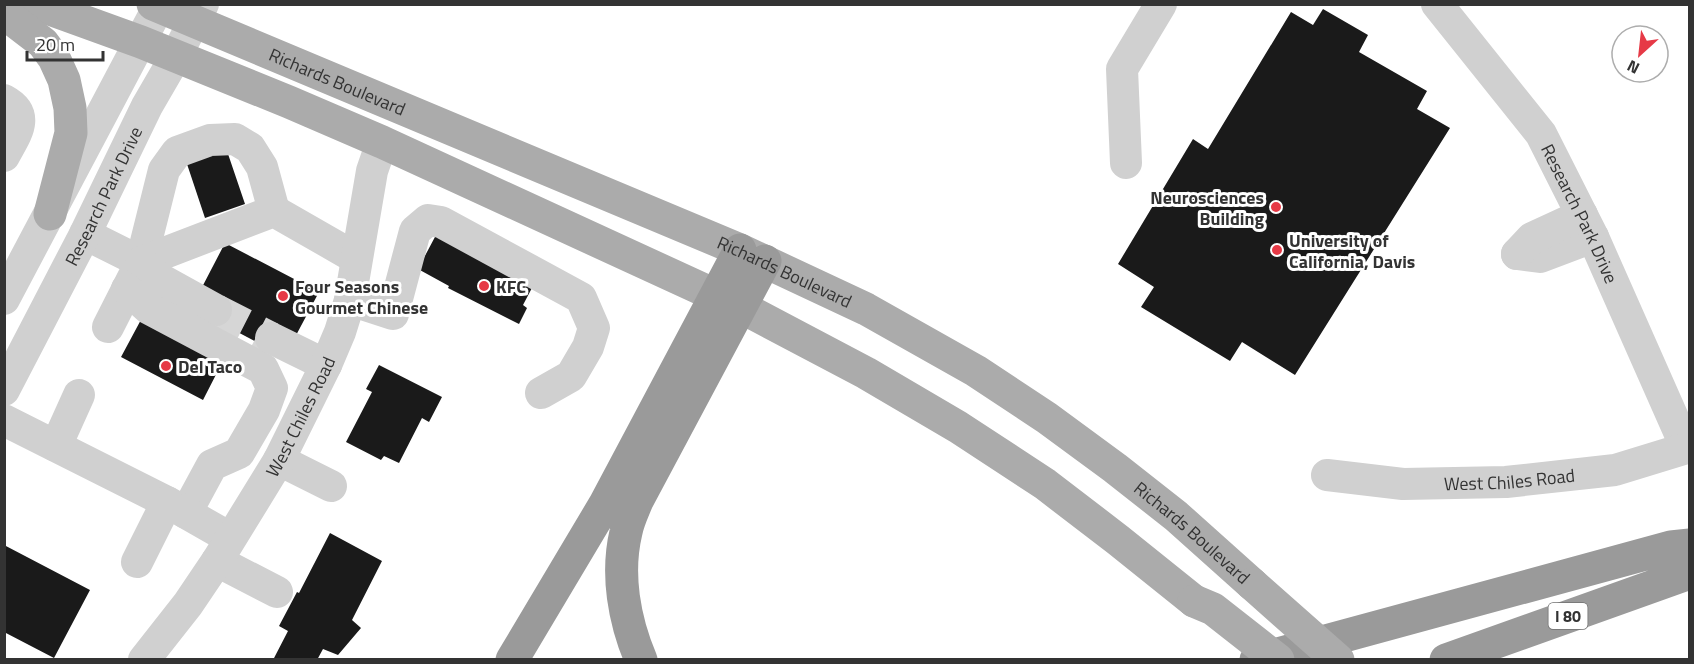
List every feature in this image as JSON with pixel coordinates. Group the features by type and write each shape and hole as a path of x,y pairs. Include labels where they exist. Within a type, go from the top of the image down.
{"highway":[{"path":"641,660 631,636 623,592 622,564 626,531 637,501 752,256"},
{"path":"512,660 729,302"},
{"path":"1194,601 1203,618 1254,660 1671,547 1689,545"},
{"name":"I 80","path":"1446,660 1689,573"}],"main road":[{"path":"36,4 141,42 382,142 729,302 866,373 958,427 1045,484 1194,601 1212,609 1278,660"},
{"name":"Richards Boulevard","path":"157,5 199,13 752,256 866,309 976,371 1047,418 1115,468 1176,516 1338,660"},
{"path":"4,13 43,43 54,58 64,80 70,108 71,133 50,214"}],"street":[{"path":"1126,163 1122,69 1161,4"},
{"name":"Research Park Drive","path":"1437,4 1541,134 1587,226 1681,436 1689,445"},
{"name":"Research Park Drive","path":"4,298 141,42 157,5"},
{"name":"Research Park Drive","path":"4,390 85,234 147,106 199,13"},
{"path":"4,99 13,104 20,118 17,132 4,156"},
{"path":"108,327 134,276 164,170 177,152 210,140 235,139 250,148 262,167 273,211 356,258"},
{"name":"West Chiles Road","path":"144,660 188,604 279,460 326,366 350,300 372,171 382,142"},
{"path":"134,276 273,211"},
{"path":"350,300 393,314 414,231 428,220 441,222 581,298 594,328 588,347 571,376 541,393"},
{"path":"85,234 134,276 147,308 263,369 272,388 264,410 239,453 212,465 176,508 137,562"},
{"path":"134,276 160,279 216,310"},
{"path":"271,338 326,366"},
{"path":"56,446 79,395"},
{"path":"4,420 176,508 223,550 277,592"},
{"name":"West Chiles Road","path":"1327,475 1403,484 1506,482 1615,470 1689,445"},
{"path":"279,460 331,486"}],"building":[{"name":"Neurosciences Building","path":"1323,9 1368,35 1359,52 1427,91 1417,109 1450,128 1295,375 1242,342 1230,361 1141,307 1154,287 1118,264 1193,139 1208,149 1291,12 1313,25"},
{"path":"226,148 245,204 205,218 186,161"},
{"path":"436,235 533,286 523,305 527,308 519,324 448,288 449,286 418,269"},
{"path":"225,243 319,292 293,341 266,347 211,318 199,293"},
{"path":"143,316 224,359 203,400 121,357"},
{"path":"379,365 442,397 429,422 422,418 399,463 384,456 381,460 346,442 372,392 366,389"},
{"path":"330,533 382,561 352,620 361,628 338,655 323,649 317,660 273,660 288,631 279,626"},
{"path":"4,545 90,590 54,658 4,632"}],"tunnel":[{"path":"216,310 271,338"}],"place":[{"name":"Neurosciences Building","path":"1276,207"},
{"name":"University of California, Davis","path":"1277,250"},
{"name":"KFC","path":"484,286"},
{"name":"Four Seasons Gourmet Chinese","path":"283,296"},
{"name":"Del Taco","path":"166,366"}]}
